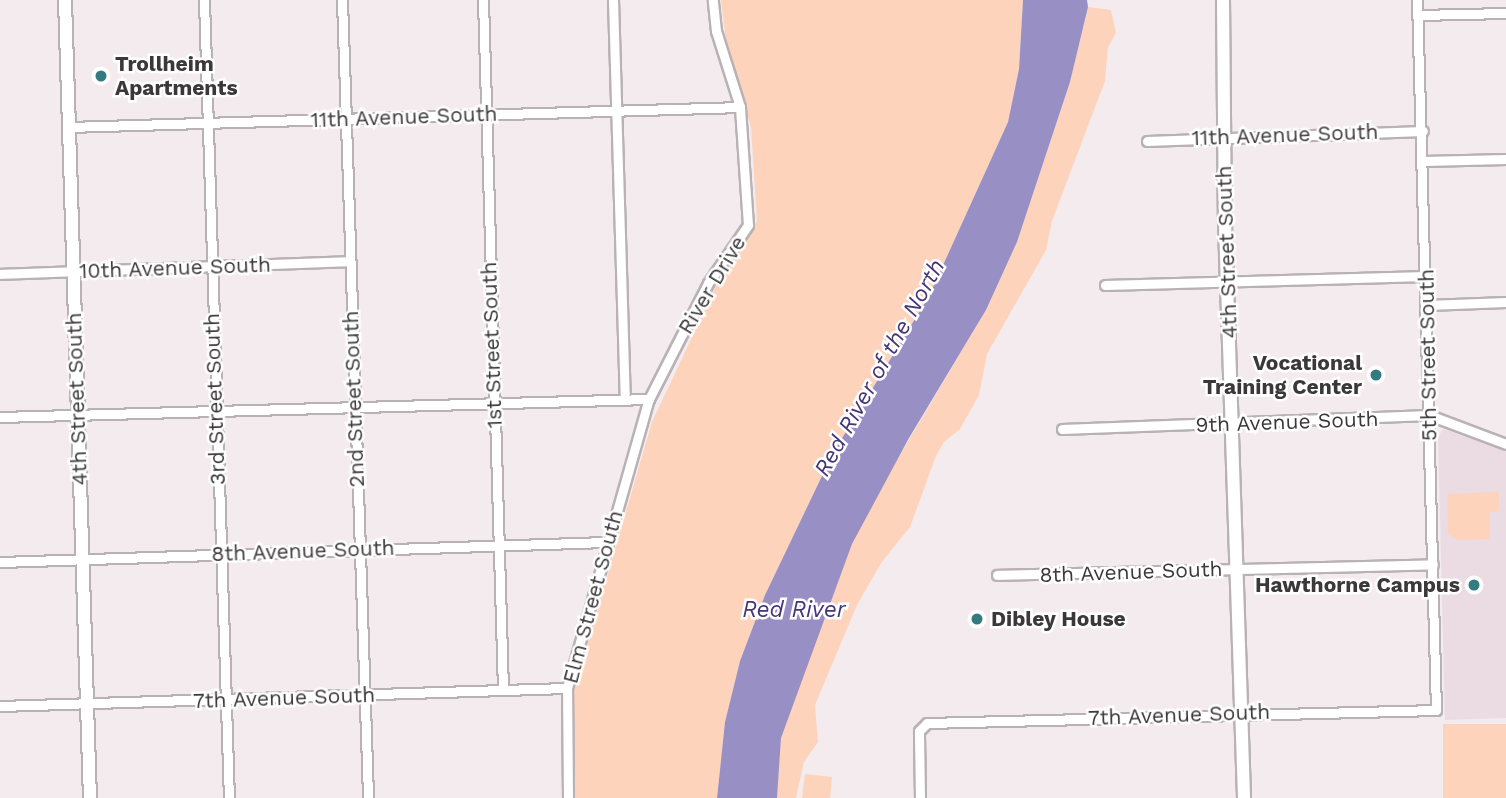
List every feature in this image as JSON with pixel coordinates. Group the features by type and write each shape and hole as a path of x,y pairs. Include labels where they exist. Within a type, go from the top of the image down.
{"street":[{"name":"4th Street South","path":"65,0 90,798"},
{"name":"3rd Street South","path":"204,0 210,267 229,798"},
{"name":"2nd Street South","path":"342,0 368,798"},
{"name":"1st Street South","path":"483,0 503,690"},
{"path":"614,0 625,397"},
{"name":"River Drive","path":"649,399 708,283 748,225 740,107 716,32 713,0"},
{"name":"4th Street South","path":"1223,0 1227,281 1244,798"},
{"name":"5th Street South","path":"1418,0 1436,710"},
{"path":"1418,15 1506,13"},
{"name":"11th Avenue South","path":"68,127 740,107"},
{"name":"11th Avenue South","path":"1147,141 1224,136 1423,131"},
{"path":"1424,161 1506,159"},
{"name":"10th Avenue South","path":"0,274 349,261"},
{"path":"1105,285 1426,276"},
{"path":"1427,305 1506,302"},
{"path":"0,417 625,397 649,399"},
{"name":"Elm Street South","path":"568,798 567,688 649,399"},
{"name":"9th Avenue South","path":"1062,429 1429,415 1506,444"},
{"name":"8th Avenue South","path":"0,562 607,542"},
{"name":"8th Avenue South","path":"997,575 1433,564"},
{"name":"7th Avenue South","path":"0,706 567,688"},
{"name":"7th Avenue South","path":"920,798 918,745 923,726 1242,713 1436,710"}],"shaded area":[{"path":"721,0 1023,0 1019,69 1008,122 929,296 833,453 765,595 740,661 725,722 717,798 573,798 572,698 652,422 718,282 757,221 751,127 726,41"},
{"path":"1088,7 1111,10 1116,33 1108,47 1105,81 1052,221 1046,250 987,354 979,395 960,429 944,442 936,456 910,527 881,563 857,605 815,705 818,742 804,762 796,798 777,798 781,738 796,687 852,544 878,492 986,310 1017,242 1070,82"},
{"name":"Hawthorne Campus","path":"1443,429 1506,451 1506,718 1445,720 1438,437"},
{"path":"1499,492 1499,511 1489,512 1490,539 1458,540 1448,534 1447,494"},
{"path":"1443,724 1506,724 1506,798 1443,798"},
{"path":"805,774 832,777 830,798 802,798"}],"water":[{"name":"Red River","path":"1023,0 1087,0 1088,7 1070,82 1017,242 986,310 909,438 852,544 781,738 777,798 717,798 725,722 740,661 765,595 833,453 929,296 1008,122 1019,69"}],"place":[{"name":"Trollheim Apartments","path":"101,76"},
{"name":"Vocational Training Center","path":"1376,375"},
{"name":"Hawthorne Campus","path":"1474,585"},
{"name":"Dibley House","path":"977,619"}],"water label":[{"name":"Red River of the North","path":"880,368"}]}
